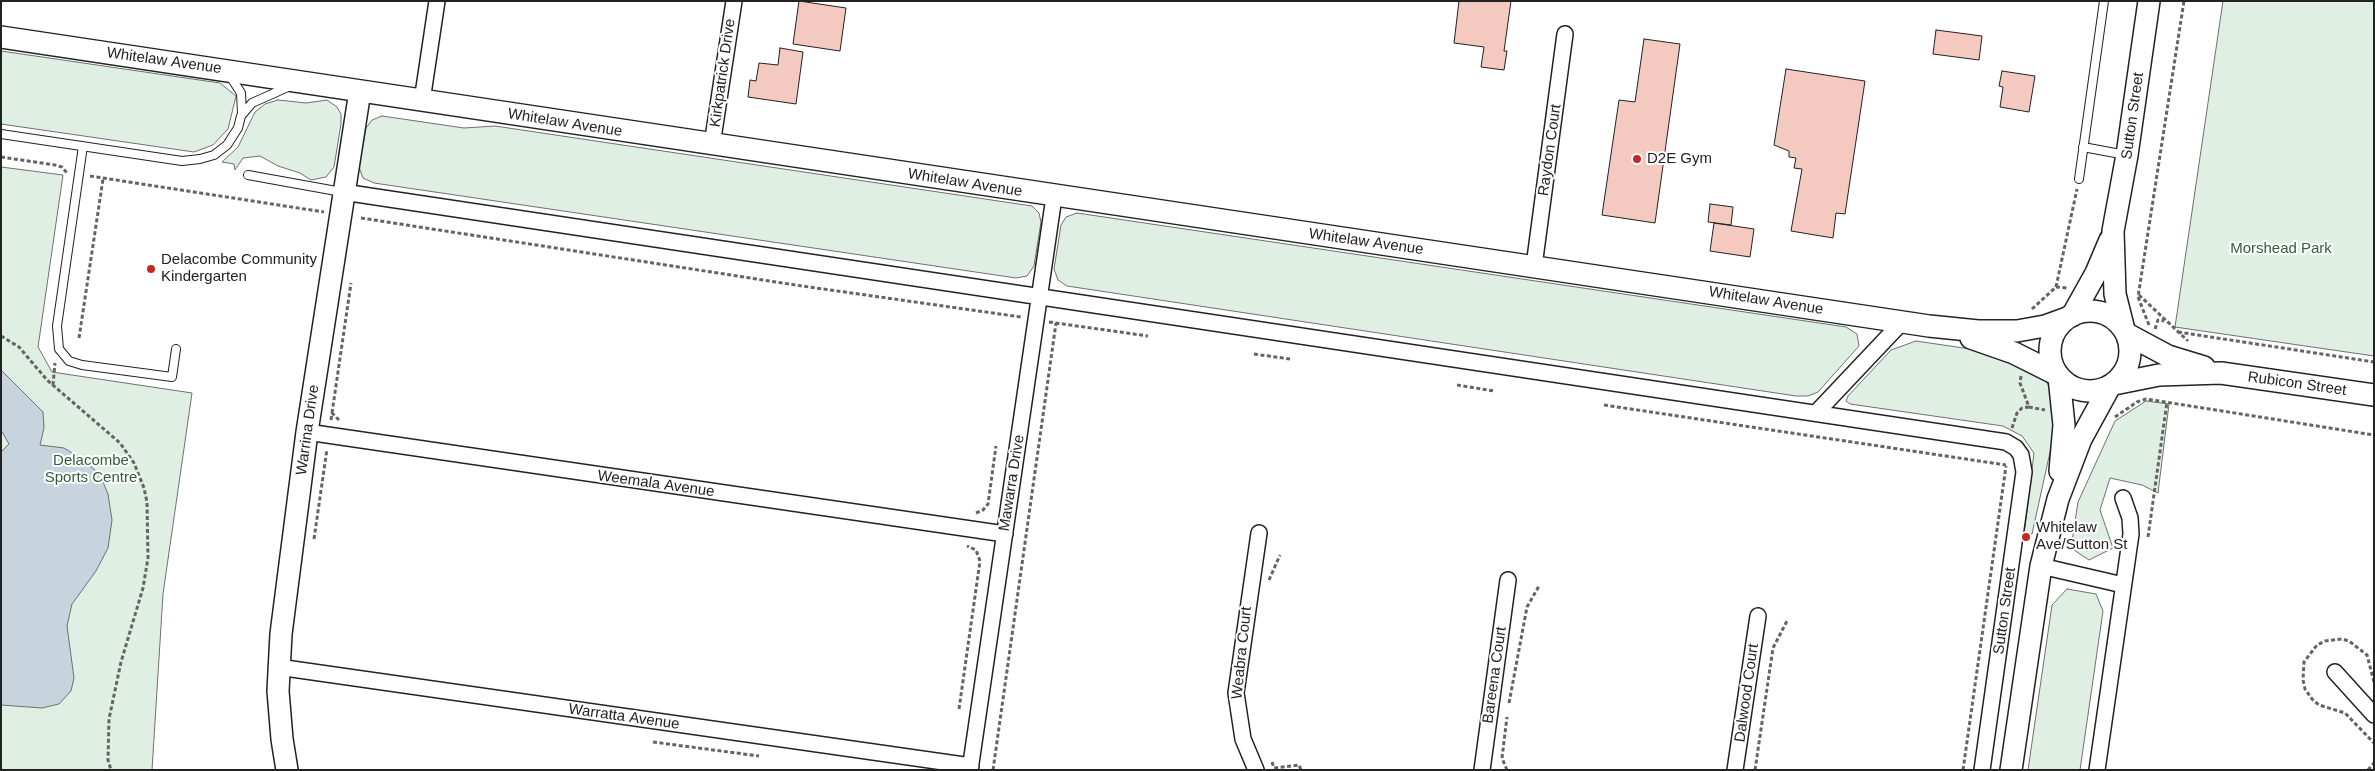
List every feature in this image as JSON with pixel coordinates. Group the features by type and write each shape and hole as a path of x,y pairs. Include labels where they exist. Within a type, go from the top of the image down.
{"street":[{"path":"422,101 437,1"},
{"name":"Kirkpatrick Drive","path":"712,145 734,1"},
{"name":"Sutton Street","path":"2126,332 2118,311 2115,294 2113,231 2127,155 2149,1"},
{"name":"Raydon Court","path":"1534,266 1565,34"},
{"name":"Whitelaw Avenue","path":"1,37 1054,197 1534,266 1929,326 1992,332 2027,329 2069,317"},
{"name":"Warrina Drive","path":"287,770 279,716 278,667 307,432 360,91"},
{"path":"343,192 1816,413 1902,322"},
{"name":"Mawarra Drive","path":"971,768 1054,197"},
{"name":"Sutton Street","path":"2069,317 2087,290 2113,231"},
{"path":"2091,311 2104,313 2116,320 2126,332 2131,348 2129,363 2124,373 2112,385 2095,391 2083,391 2071,387 2058,376 2050,358 2050,345 2058,327 2069,317 2091,311"},
{"name":"Whitelaw Avenue","path":"1929,326 1982,341 2023,358 2058,376"},
{"name":"Rubicon Street","path":"2126,332 2168,356 2221,373 2374,395"},
{"name":"Rubicon Street","path":"2112,385 2152,375 2221,373"},
{"name":"Sutton Street","path":"2058,376 2063,413 2058,499"},
{"name":"Sutton Street","path":"2011,770 2041,566 2058,499 2075,453 2092,417 2112,385"},
{"name":"Sutton Street","path":"1816,413 1998,440 2011,444 2020,452 2024,466 2023,480 1982,770"},
{"name":"Weemala Avenue","path":"307,432 1004,534"},
{"path":"2097,770 2131,534 2130,518 2123,498"},
{"name":"Weabra Court","path":"1256,770 1243,739 1236,694 1258,533"},
{"name":"Sutton Street","path":"2041,566 2123,586"},
{"name":"Bareena Court","path":"1482,770 1508,580"},
{"name":"Dalwood Court","path":"1735,770 1758,616"},
{"name":"Warratta Avenue","path":"278,667 971,768"},
{"path":"2335,672 2374,715"}],"lane":[{"path":"2079,179 2104,1"},
{"path":"1,134 182,161 200,159 214,155 227,146 238,128 243,105 241,93 226,70"},
{"path":"241,116 248,106 260,98 301,82"},
{"path":"83,146 57,326 59,349 70,361 82,365 172,377 176,349"},
{"path":"2083,147 2127,155"},
{"path":"248,174 343,192"}],"path":[{"path":"2138,296 2184,1"},
{"path":"1,157 55,164 67,172 104,179 219,196"},
{"path":"80,338 104,179"},
{"path":"2027,329 2029,313 2032,308 2056,286 2079,179"},
{"path":"361,218 802,286 1148,336"},
{"path":"2056,286 2087,290"},
{"path":"2115,294 2138,296 2178,332 2374,362"},
{"path":"2154,332 2158,320 2167,322"},
{"path":"992,770 1056,323"},
{"path":"1,336 19,347 47,380 120,443 134,463 144,488 148,508 148,558 143,588 121,662 109,719 108,760 111,770"},
{"path":"1254,354 1290,360"},
{"path":"2023,358 2020,383 2029,407 2063,413"},
{"path":"1457,385 1494,391"},
{"path":"2092,417 2114,418 2146,399 2374,435"},
{"path":"1604,405 2006,465 1963,770"},
{"path":"973,513 984,510 988,504 996,446"},
{"path":"958,709 980,561 976,550 966,545"},
{"path":"1268,582 1280,555"},
{"path":"1508,706 1527,607 1539,586"},
{"path":"1754,770 1773,648 1788,619"},
{"path":"2374,682 2367,655 2349,641 2342,639 2325,641 2317,645 2304,662 2302,680 2305,689 2312,699 2319,705 2345,713 2374,744"},
{"path":"1507,715 1502,758 1507,770"},
{"path":"653,742 759,756"},
{"path":"1271,760 1274,768 1299,765 1301,770"},
{"path":"2368,770 2374,763"}],"green space":[{"name":"Morshead Park","path":"2223,1 2374,1 2374,356 2175,327"},
{"path":"1,51 220,83 236,96 228,129 213,145 194,152 1,124"},
{"path":"278,100 306,103 327,100 337,107 341,114 341,124 334,167 326,177 311,180 300,173 278,166 260,156 243,158 235,170 234,164 222,162 238,147 255,112 265,104"},
{"path":"382,116 464,128 495,126 1032,206 1039,213 1041,222 1034,266 1027,276 1016,278 374,183 363,178 359,167 366,128 372,120"},
{"name":"Delacombe Sports Centre","path":"1,167 63,175 38,347 52,372 192,393 163,594 152,770 1,770"},
{"path":"1077,213 1846,327 1857,334 1859,346 1818,392 1808,396 1796,396 1067,286 1058,280 1054,269 1061,225 1066,217"},
{"path":"1916,341 1977,350 2039,375 2048,384 2055,417 2050,452 2032,534 2024,534 2034,453 2022,436 2003,426 1850,404 1846,401 1848,396 1891,350"},
{"path":"2146,401 2169,404 2158,493 2142,485 2110,478 2100,510 2113,548 2089,560 2071,548 2078,502 2115,421"},
{"path":"2067,589 2096,594 2103,611 2080,770 2028,770 2052,605"}],"shaded area":[{"path":"1,370 43,412 44,428 40,445 64,448 84,460 100,475 108,494 112,520 108,548 96,571 72,604 67,626 74,678 71,691 59,704 42,708 1,705 1,452 9,444 1,430"}],"building":[{"path":"799,1 846,8 840,51 793,44"},
{"path":"1459,1 1511,1 1504,51 1507,51 1504,70 1481,67 1484,47 1454,43"},
{"path":"1936,30 1982,36 1979,60 1933,54"},
{"name":"D2E Gym","path":"1644,39 1680,44 1655,223 1602,215 1619,100 1635,102"},
{"path":"780,48 803,52 796,104 748,97 750,80 756,81 759,63 778,65"},
{"path":"1786,69 1865,81 1845,214 1836,213 1833,238 1791,231 1802,169 1794,168 1796,158 1789,157 1789,151 1774,145"},
{"path":"2002,71 2035,76 2029,112 2000,107 2003,87 1999,86"},
{"path":"1710,204 1733,207 1731,225 1708,222"},
{"path":"1714,223 1754,229 1750,257 1710,251"}],"place":[{"name":"D2E Gym","path":"1637,159"},
{"name":"Delacombe Community Kindergarten","path":"151,269"},
{"name":"Whitelaw Ave/Sutton St","path":"2026,537"}]}
